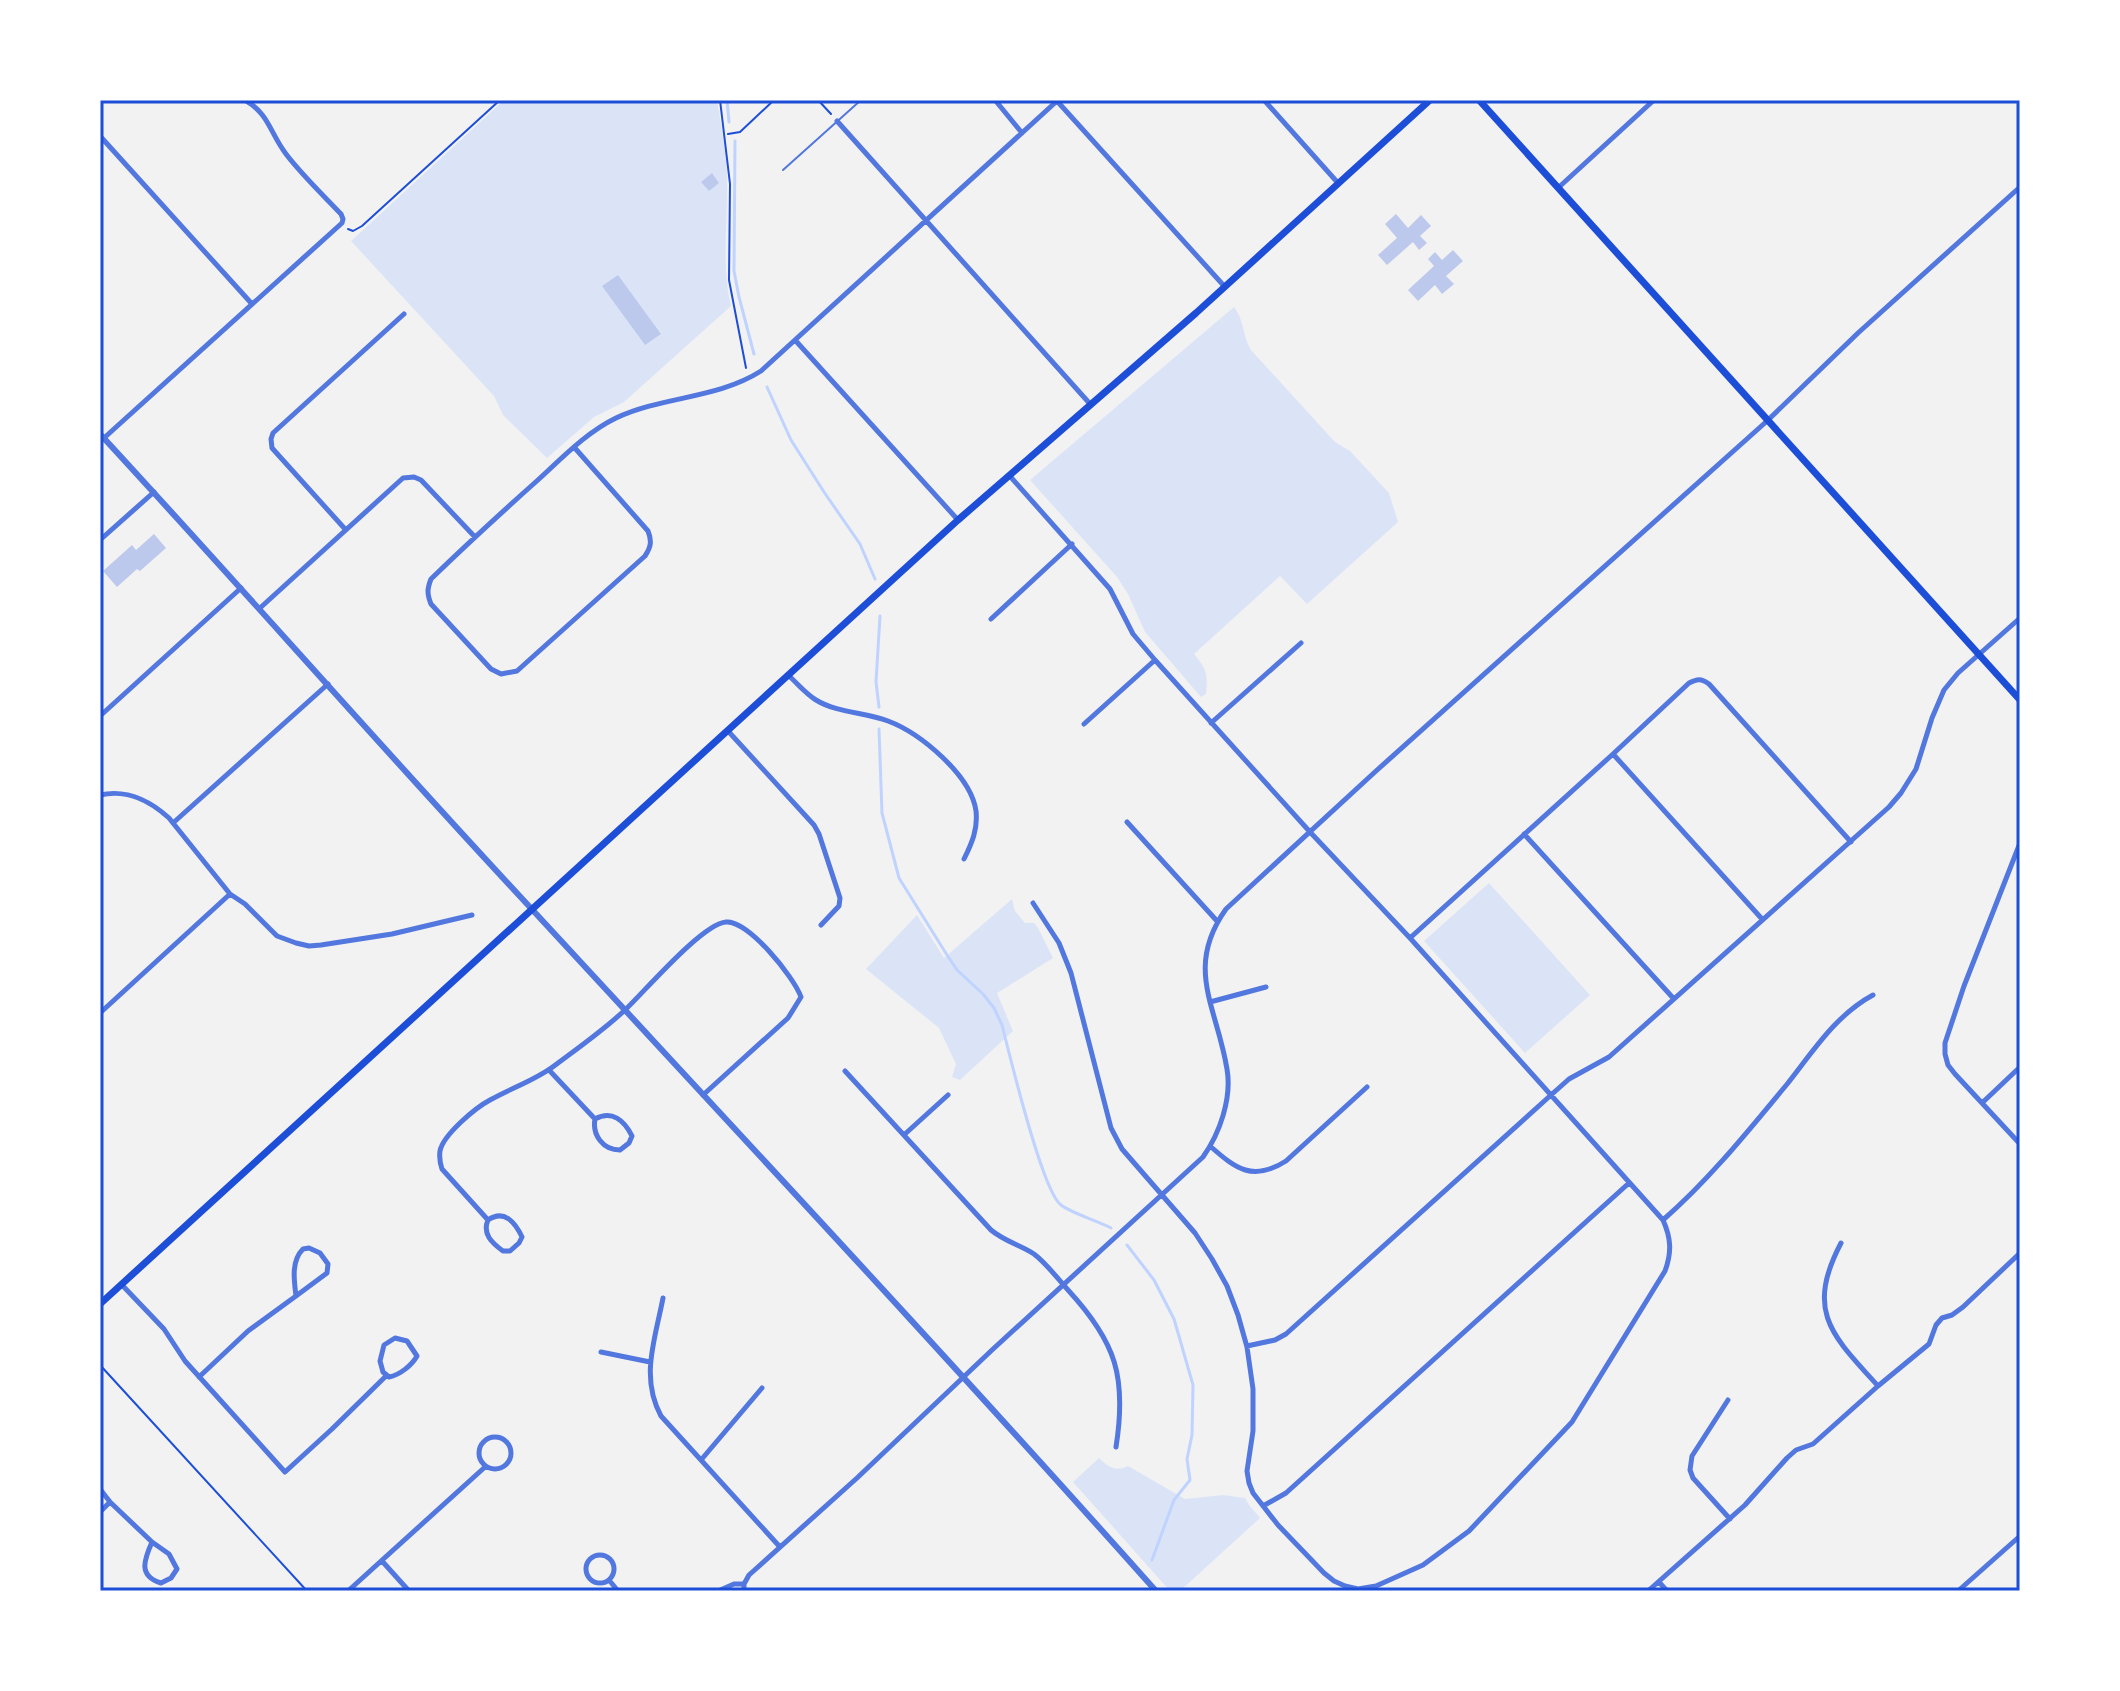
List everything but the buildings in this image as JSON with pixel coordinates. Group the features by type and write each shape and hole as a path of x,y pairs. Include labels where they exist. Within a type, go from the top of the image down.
{"main road":[{"path":"100,1304 958,520 1225,287 1430,100"},
{"path":"1479,100 2020,700"}],"street":[{"path":"245,100 264,115 282,149 341,214 342,223 102,436 1156,1591"},
{"path":"995,100 1022,133"},
{"path":"574,447 648,531 650,549 517,671 501,674 491,669 431,604 428,587 431,579 574,447 615,419 649,405 730,387 761,371 1058,100 1225,287"},
{"path":"1264,100 1338,183"},
{"path":"1558,188 1654,100"},
{"path":"837,121 1091,405"},
{"path":"100,136 252,304"},
{"path":"718,1591 734,1584 744,1588 749,1575 1203,1157 1225,1107 1228,1088 1227,1070 1204,975 1209,940 1226,909 1767,421 1858,333 2020,187"},
{"path":"345,529 272,448 271,439 273,433 404,314"},
{"path":"795,340 958,520"},
{"path":"1009,475 1110,589 1133,634 1155,660 1551,1095 1663,1220 1668,1232 1670,1259 1665,1271 1572,1422 1469,1531 1423,1565 1376,1586 1358,1589 1345,1586 1324,1573 1253,1493 1247,1471 1253,1431 1253,1389 1247,1347 1238,1315 1227,1286 1195,1233 1122,1149 1111,1128 1071,973 1059,943 1033,903"},
{"path":"260,608 399,481 414,477 421,480 475,537"},
{"path":"100,540 154,492"},
{"path":"991,619 1072,544"},
{"path":"100,716 241,588"},
{"path":"1247,1347 1286,1334 1569,1079 1609,1057 1889,807 1916,769 1944,690 1958,673 2020,618"},
{"path":"1211,723 1301,643"},
{"path":"1084,724 1155,660"},
{"path":"788,675 815,700 831,707 887,720 914,734 939,754 961,779 974,802 975,835 964,859"},
{"path":"1410,938 1696,679 1709,684 1851,842"},
{"path":"173,823 328,684"},
{"path":"727,730 819,834 840,898 839,906 821,925"},
{"path":"1613,754 1762,919"},
{"path":"100,795 128,794 157,807 230,894 245,904 277,936 296,943 309,946 392,934 472,915"},
{"path":"1127,822 1217,921"},
{"path":"1524,834 1674,999"},
{"path":"2020,843 1945,1043 1948,1065 2020,1144"},
{"path":"100,1013 230,894"},
{"path":"488,1220 442,1169 439,1160 444,1141 472,1112 549,1070 625,1010 703,934 727,922 741,926 791,977 801,997 788,1018 703,1096"},
{"path":"1210,1002 1266,987"},
{"path":"1663,1220 1697,1188 1831,1028 1854,1005 1873,995"},
{"path":"1982,1103 2020,1067"},
{"path":"549,1070 595,1119"},
{"path":"845,1071 991,1230 1044,1262 1091,1314 1112,1355 1118,1378 1121,1401 1116,1447"},
{"path":"1210,1146 1231,1165 1247,1171 1259,1172 1275,1167 1286,1161 1367,1087"},
{"path":"905,1134 948,1095"},
{"path":"603,1115 615,1116 630,1131 632,1139 620,1150 608,1148 597,1136 595,1119 603,1115"},
{"path":"1263,1506 1286,1493 1629,1183"},
{"path":"498,1215 505,1216 521,1233 519,1243 510,1251 500,1249 485,1233 488,1220 498,1215"},
{"path":"1841,1243 1826,1278 1826,1313 1840,1344 1878,1386"},
{"path":"199,1377 248,1331 296,1296 327,1273 328,1264 314,1249 303,1249 297,1257 294,1279 296,1296"},
{"path":"1648,1591 1745,1505 1796,1450 1813,1444 1929,1344 1942,1318 1963,1307 2020,1253"},
{"path":"122,1285 164,1329 174,1347 199,1377 285,1472 386,1376 394,1376 416,1359 417,1353 407,1341 395,1338 384,1345 380,1361 386,1376"},
{"path":"663,1298 650,1362 649,1382 654,1402 661,1416 780,1547"},
{"path":"601,1352 650,1362"},
{"path":"701,1460 762,1388"},
{"path":"1728,1400 1692,1456 1690,1470 1693,1478 1730,1519"},
{"path":"494,1437 504,1440 510,1448 510,1458 504,1466 495,1470 485,1467 479,1459 479,1449 485,1440 494,1437"},
{"path":"348,1591 485,1467"},
{"path":"100,1489 152,1542 169,1554 177,1569 171,1578 161,1583 152,1580 146,1572 144,1562 152,1542"},
{"path":"100,1512 110,1502"},
{"path":"1958,1591 2020,1536"},
{"path":"594,1556 609,1558 614,1565 609,1580 593,1582 587,1577 585,1569 588,1561 594,1556"},
{"path":"382,1561 409,1591"},
{"path":"609,1580 618,1591"},
{"path":"1659,1582 1667,1591"}],"lane":[{"path":"783,170 861,100"}],"path":[{"path":"342,223 346,229 353,231 362,226 500,100"},
{"path":"720,100 730,184 729,280 749,379"},
{"path":"725,134 740,132 774,100"},
{"path":"818,100 837,121"},
{"path":"100,1365 307,1591"}],"shaded area":[{"path":"504,100 717,100 725,150 726,259 731,306 624,402 594,417 547,458 503,415 494,396 351,241"},
{"path":"1234,307 1251,350 1335,442 1350,451 1389,493 1398,522 1307,604 1280,576 1194,654 1207,677 1206,694 1201,697 1145,632 1117,577 1030,480"},
{"path":"1489,883 1590,995 1525,1053 1424,941"},
{"path":"1012,899 1015,911 1025,923 1034,923 1038,928 1053,958 997,993 1013,1031 960,1080 952,1077 956,1064 939,1028 866,969 917,915 944,958"},
{"path":"1099,1458 1112,1468 1128,1466 1185,1499 1223,1495 1245,1498 1260,1518 1180,1591 1170,1591 1073,1482"}],"waterway":[{"path":"727,100 729,122"},
{"path":"735,141 734,271 754,354"},
{"path":"767,387 791,440 860,544 875,579"},
{"path":"879,707 876,682 880,616"},
{"path":"879,729 882,813 899,878 957,970 994,1008 1002,1025 1036,1150 1053,1195 1065,1208 1111,1228"},
{"path":"1127,1245 1154,1280 1174,1319 1193,1385 1192,1435 1187,1459 1190,1480 1174,1500 1152,1560"}]}
